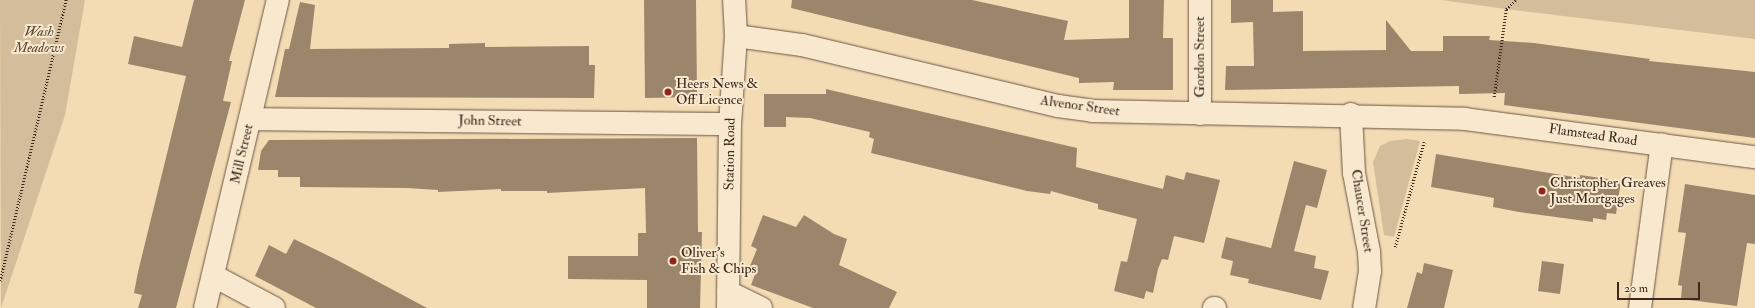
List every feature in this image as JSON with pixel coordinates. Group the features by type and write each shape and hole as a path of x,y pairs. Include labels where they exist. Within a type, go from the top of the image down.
{"street":[{"name":"Mill Street","path":"205,308 214,276 278,0"},
{"name":"Station Road","path":"728,300 730,124 736,36 734,0"},
{"name":"Gordon Street","path":"1200,0 1200,114"},
{"name":"Alvenor Street","path":"736,36 802,45 1058,106 1092,111 1200,114 1351,114 1431,117"},
{"name":"Chaucer Street","path":"1351,114 1354,173 1369,252 1370,271 1364,308"},
{"name":"Flamstead Road","path":"1431,117 1491,121 1755,157"},
{"name":"John Street","path":"250,119 730,124"},
{"path":"1640,308 1662,144"},
{"path":"214,276 274,308"},
{"path":"728,300 761,308"}],"path":[{"path":"0,281 66,0"},
{"path":"1491,121 1506,9 1516,0"},
{"path":"1394,252 1431,117"}],"green space":[{"name":"Wash Meadows","path":"0,0 85,0 65,115 1,308"},
{"path":"1441,0 1755,0 1755,39 1506,9"},
{"path":"1407,139 1420,141 1394,237 1384,235 1373,162 1380,146 1390,141"}],"building":[{"path":"194,0 245,0 229,61 232,61 223,101 231,102 176,308 138,308 142,295 134,293 138,272 186,76 128,64 134,36 182,47"},
{"path":"644,0 696,0 697,97 645,98"},
{"path":"792,0 972,0 1068,21 1064,40 1129,38 1129,0 1164,0 1163,38 1173,38 1173,90 1113,90 1114,82 1079,83 1079,78 791,8"},
{"path":"1231,0 1273,0 1273,12 1303,11 1303,51 1386,50 1386,20 1411,51 1443,51 1443,36 1490,36 1489,40 1534,43 1650,59 1649,61 1755,72 1755,138 1504,105 1505,93 1459,94 1459,86 1225,90 1226,66 1254,66 1253,22 1231,23"},
{"path":"300,2 315,5 310,49 449,48 449,44 485,43 485,47 589,46 589,65 595,65 594,98 275,97 285,49 289,49"},
{"path":"826,89 1077,148 1076,167 1163,189 1166,175 1184,180 1186,172 1220,180 1204,243 1174,236 1168,260 1162,259 1158,269 1153,293 1146,291 1144,299 1114,291 1121,261 1127,262 1137,219 1098,209 1098,204 1051,191 1050,194 1027,191 871,153 874,139 869,137 870,132 810,118 786,117 786,127 764,127 764,94 826,94"},
{"path":"697,138 698,232 702,232 700,308 647,308 647,280 568,279 568,256 638,256 638,233 646,233 645,188 547,193 547,191 501,191 501,189 438,192 438,190 407,188 300,187 300,177 278,177 278,170 258,170 261,151 269,140"},
{"path":"1436,154 1580,178 1580,175 1621,181 1616,214 1607,213 1606,220 1593,218 1593,222 1519,212 1493,207 1494,198 1431,187"},
{"path":"1294,161 1327,170 1317,208 1306,205 1294,251 1316,256 1314,268 1329,271 1321,300 1248,283 1249,279 1230,275 1233,261 1221,258 1226,237 1271,248"},
{"path":"1685,184 1755,195 1755,244 1747,243 1737,306 1681,299 1682,286 1678,285 1686,233 1678,232"},
{"path":"763,215 796,227 804,215 834,234 847,239 839,265 897,292 889,308 813,308 751,285 757,269 750,266 757,249 751,246"},
{"path":"294,239 427,308 316,308 255,276 269,245 286,254"},
{"path":"1542,261 1564,264 1560,294 1538,291"},
{"path":"1424,263 1453,270 1444,308 1407,308 1417,272 1422,274"}],"place":[{"name":"Heers News & Off Licence","path":"668,92"},
{"name":"Christopher Greaves Just Mortgages","path":"1542,191"},
{"name":"Oliver's Fish & Chips","path":"673,261"}]}
